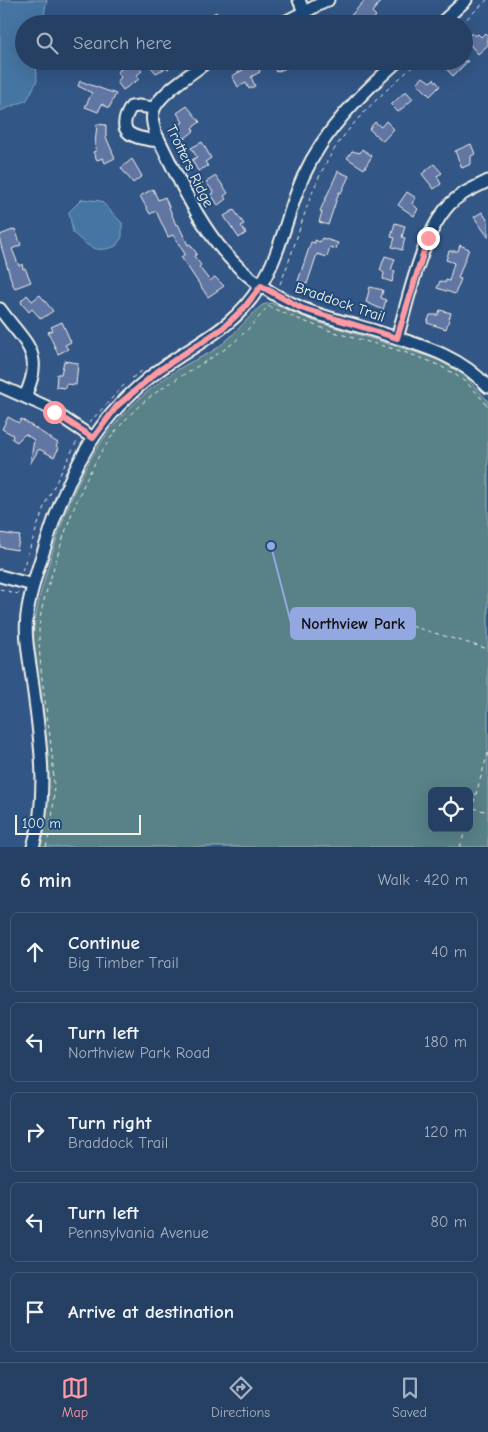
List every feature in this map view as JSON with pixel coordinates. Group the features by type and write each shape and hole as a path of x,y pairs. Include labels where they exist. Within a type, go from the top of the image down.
{"street":[{"path":"299,0 304,12"},
{"path":"298,15 328,0"},
{"path":"450,15 466,0"},
{"path":"159,141 134,138 128,133 125,126 126,116 132,108 140,106 154,108 161,98 197,70"},
{"path":"34,847 42,787 38,724 27,641 27,611 33,585 61,497 84,449 117,406 158,371 223,328 244,308 261,286 277,253 304,174 335,125 367,89 388,70"},
{"name":"Trotters Ridge","path":"154,108 152,119 159,141 204,227 224,254 261,286"},
{"path":"397,338 428,238 437,220 450,204 467,191 488,181"},
{"name":"Braddock Trail","path":"261,286 301,308 439,351 466,366 488,387"},
{"path":"0,309 27,344 34,358 33,379 26,396"},
{"path":"0,386 26,396 93,438"},
{"path":"0,576 33,585"}],"path":[{"path":"471,15 487,0"},
{"path":"280,284 290,261 309,202 322,170 335,148 361,115 409,70"},
{"path":"46,847 51,823 54,779 39,652 42,607 83,485 111,438 145,402 184,373 220,353 236,341 268,306 298,320 434,362 463,380 488,408"},
{"path":"0,589 18,594"},
{"path":"385,612 391,620 488,649"},
{"path":"488,753 473,808 488,812"},
{"path":"460,847 465,832"}],"green space":[{"path":"271,303 314,321 437,359 463,374 488,401 488,847 41,847 46,816 48,782 33,652 34,628 43,583 75,490 97,448 111,428 128,410 166,377 217,348 264,304"}],"water":[{"path":"0,0 47,0 44,15 15,15 15,70 36,70 37,81 27,100 0,111"},
{"path":"82,199 101,201 122,223 122,237 116,246 103,249 93,248 73,233 69,212"}],"building":[{"path":"365,0 382,0 372,12 375,15 351,15"},
{"path":"485,33 488,36 488,45 478,54 473,48 473,34 475,36 478,34 481,37"},
{"path":"120,70 142,71 137,75 139,79 123,90 117,82 121,77 117,72"},
{"path":"243,70 259,70 260,72 251,77 255,86 249,89 246,83 238,87 232,76"},
{"path":"447,70 459,70 453,76"},
{"path":"423,77 430,82 434,79 440,86 430,96 417,83"},
{"path":"80,81 116,94 109,108 102,104 98,112 85,107 92,93 78,86"},
{"path":"406,91 413,99 398,112 391,105"},
{"path":"187,106 200,122 192,128 194,131 184,139 176,127 183,122 177,113"},
{"path":"386,121 394,129 383,141 369,129 375,122 381,127"},
{"path":"97,124 106,125 106,137 115,158 105,163 103,158 97,160 93,152 97,150 95,145"},
{"path":"202,142 211,158 205,162 208,166 198,171 192,160 197,157 191,148"},
{"path":"471,144 475,154 471,156 471,164 462,168 455,151"},
{"path":"362,149 372,156 364,169 347,158 352,151 360,153"},
{"path":"132,159 142,176 133,183 121,168"},
{"path":"434,164 442,173 437,176 441,184 434,189 422,174"},
{"path":"338,171 349,176 341,193 339,192 328,225 319,222 322,212 320,211"},
{"path":"216,176 228,193 224,196 226,199 218,205 211,194 214,193 206,182"},
{"path":"153,189 158,200 165,197 176,225 178,224 188,245 190,244 197,254 194,256 201,265 199,267 210,281 215,277 224,286 208,297 181,257 185,254 173,235 168,237 156,211 150,214 140,196"},
{"path":"407,192 416,198 412,203 418,209 414,216 398,205"},
{"path":"234,210 244,224 241,226 246,233 239,238 224,216"},
{"path":"482,212 488,221 488,237 474,217"},
{"path":"395,223 405,226 402,237 405,238 402,250 392,247 395,238 391,237"},
{"path":"15,229 21,245 12,249 19,266 22,264 23,269 25,268 31,282 15,288 0,242 0,235"},
{"path":"322,238 338,243 336,249 330,247 327,257 317,254 307,284 298,281 311,242 315,243 315,240 320,242"},
{"path":"460,245 469,249 458,278 461,279 455,294 437,288 440,281 445,283 446,280 449,281 454,263 446,260 449,251 458,251"},
{"path":"385,256 395,259 391,270 395,271 392,282 383,279 384,273 380,270"},
{"path":"370,287 383,290 381,298 386,300 383,310 366,302"},
{"path":"27,295 32,301 40,295 53,311 41,319 32,309 29,312 21,301"},
{"path":"440,310 451,313 446,329 427,323 430,315 438,315"},
{"path":"62,322 71,342 65,345 68,349 58,354 48,332 53,330 51,327"},
{"path":"64,361 78,363 76,385 66,384 65,388 56,387 57,374 61,374"},
{"path":"8,417 19,423 21,419 58,443 56,446 59,448 54,457 39,449 30,464 34,440 25,434 17,442 12,439 13,435 2,429"},
{"path":"0,533 20,536 17,550 0,547"}],"place":[{"name":"Northview Park","path":"271,546"}],"route":[{"path":"54,412 93,438 117,406 158,371 223,328 244,308 261,286 301,308 397,338 428,238"}]}
